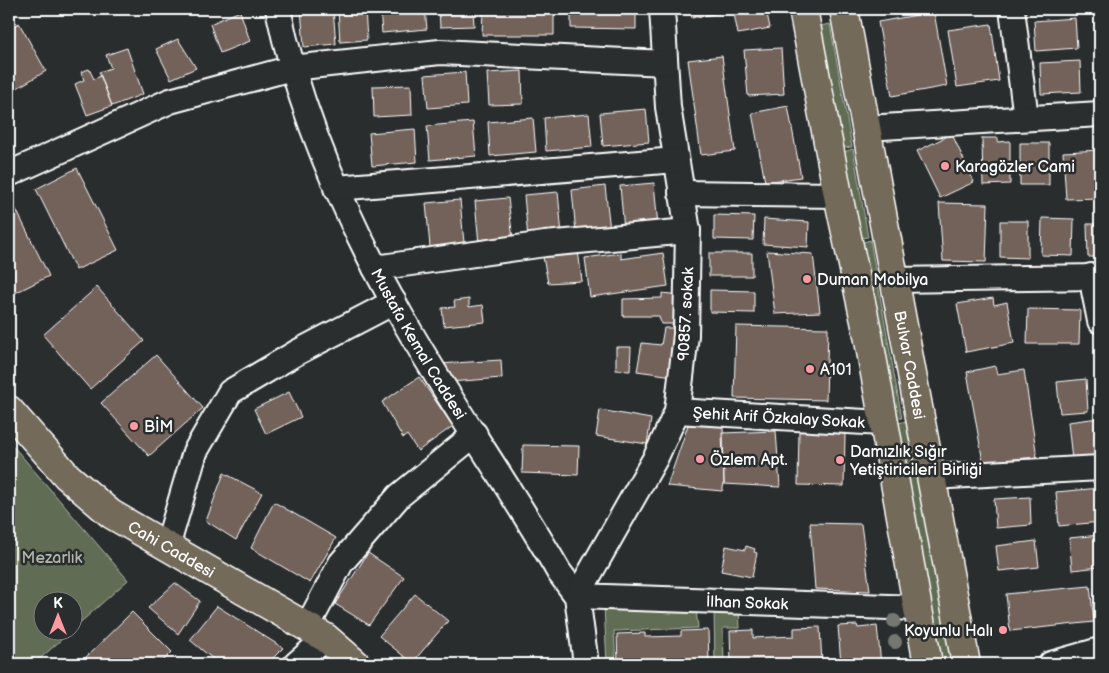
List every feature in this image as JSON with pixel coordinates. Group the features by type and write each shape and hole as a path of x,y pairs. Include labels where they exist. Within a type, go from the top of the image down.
{"main road":[{"path":"803,9 838,196 868,335 882,423 928,664"},
{"name":"Bulvar Caddesi","path":"844,9 966,664"},
{"name":"Cahi Caddesi","path":"13,424 85,493 111,514 316,633 356,664"}],"street":[{"name":"Mustafa Kemal Caddesi","path":"278,9 292,68 336,188 375,268 394,302 559,572 577,596 586,664"},
{"name":"90857. sokak","path":"577,596 656,456 677,411 686,335 688,231 668,107 662,9"},
{"path":"1012,9 1026,118"},
{"path":"9,174 170,102 292,68 440,52 665,63"},
{"path":"866,128 1100,114"},
{"path":"336,188 676,160"},
{"path":"681,193 838,196"},
{"path":"375,268 545,244 688,231"},
{"path":"894,280 1096,276 1100,321"},
{"path":"167,548 195,452 230,392 296,353 394,302"},
{"name":"Şehit Arif Özkalay Sokak","path":"677,411 882,423"},
{"path":"296,664 316,633 341,563 399,496 474,434"},
{"path":"931,477 1100,468"},
{"name":"İlhan Sokak","path":"577,596 917,608"},
{"path":"1051,664 1100,650"}],"green space":[{"path":"830,24 852,147 844,148 820,26"},
{"path":"853,149 868,237 860,238 843,152"},
{"path":"870,240 902,418 895,419 860,243"},
{"path":"906,421 953,664 942,664 895,424"},
{"name":"Mezarlık","path":"13,446 128,580 82,621 82,590 32,590 32,640 61,640 34,664 9,662 9,447"},
{"path":"604,606 696,609 698,628 614,631 616,664 607,664"},
{"path":"714,609 739,609 740,628 723,628 724,664 715,664"}],"building":[{"path":"301,9 333,9 336,44 304,47"},
{"path":"338,9 365,9 367,40 340,42"},
{"path":"380,9 425,9 427,29 382,33"},
{"path":"439,9 473,9 474,26 440,27"},
{"path":"483,9 554,9 554,35 482,35"},
{"path":"571,9 636,9 636,29 571,28"},
{"path":"690,9 719,9 720,13 692,18"},
{"path":"733,9 766,9 770,28 738,34"},
{"path":"240,11 250,41 220,53 210,24"},
{"path":"934,12 947,86 892,96 878,22"},
{"path":"1075,18 1077,48 1036,51 1034,21"},
{"path":"19,23 46,71 12,91 9,85 9,29"},
{"path":"991,24 999,81 957,87 948,30"},
{"path":"178,39 196,68 171,79 156,49"},
{"path":"127,48 143,94 112,106 99,72 111,68 106,55"},
{"path":"781,48 784,94 748,96 744,50"},
{"path":"722,56 735,151 701,155 688,60"},
{"path":"1080,61 1081,92 1041,94 1040,63"},
{"path":"89,69 94,79 101,76 112,106 87,115 75,84 84,80 81,72"},
{"path":"522,71 523,104 489,105 487,73"},
{"path":"465,72 467,105 428,108 425,75"},
{"path":"411,85 412,115 374,117 373,86"},
{"path":"788,106 801,177 765,182 752,113"},
{"path":"646,109 649,142 603,146 600,113"},
{"path":"589,114 592,147 546,151 544,118"},
{"path":"533,118 536,152 490,156 488,122"},
{"path":"473,122 476,156 430,160 427,126"},
{"path":"415,129 417,162 372,166 369,133"},
{"name":"Karagözler Cami","path":"952,134 974,182 940,198 917,151"},
{"path":"982,138 998,138 998,142 1010,141 1010,184 983,185"},
{"path":"1020,143 1049,143 1049,185 1020,185"},
{"path":"1100,150 1100,198 1066,199 1063,152"},
{"path":"77,168 118,250 76,270 36,189"},
{"path":"654,183 658,226 624,230 620,186"},
{"path":"605,186 610,230 576,233 572,190"},
{"path":"558,192 562,235 528,238 524,195"},
{"path":"508,198 513,240 479,244 475,201"},
{"path":"11,199 49,276 9,296 9,200"},
{"path":"460,200 464,243 430,247 426,203"},
{"path":"939,203 988,204 986,262 943,261"},
{"path":"714,215 754,216 753,240 714,239"},
{"path":"1042,218 1074,219 1073,256 1041,255"},
{"path":"764,219 809,222 808,247 763,244"},
{"path":"1000,221 1028,221 1028,258 1000,257"},
{"path":"1087,224 1100,224 1100,257 1088,257"},
{"path":"578,250 582,281 548,283 543,257"},
{"path":"767,251 813,254 820,312 775,314"},
{"path":"621,253 621,259 663,253 668,286 590,297 585,258"},
{"path":"709,253 752,253 752,276 709,276"},
{"path":"97,287 144,341 90,389 43,335"},
{"path":"710,290 754,291 754,313 710,312"},
{"path":"662,293 680,295 681,324 661,324 659,316 623,316 623,299 662,298"},
{"path":"993,298 994,305 1007,302 1014,343 966,352 957,304"},
{"path":"469,299 469,307 483,305 485,322 444,326 442,308 455,307 454,301"},
{"path":"1028,309 1080,310 1079,344 1027,344"},
{"path":"736,326 828,328 826,400 734,398"},
{"path":"664,328 677,328 673,376 637,371 642,343 661,345"},
{"path":"616,347 631,347 630,371 616,370"},
{"path":"156,355 203,408 149,456 101,403"},
{"path":"501,360 502,378 449,382 439,364"},
{"path":"995,366 997,374 1024,370 1037,457 983,462 967,372"},
{"path":"419,377 453,426 418,451 407,435 403,438 382,402"},
{"path":"1086,379 1088,411 1060,413 1057,382"},
{"path":"289,392 301,417 266,434 254,409"},
{"path":"600,410 651,419 647,444 596,436"},
{"path":"1099,418 1100,457 1072,460 1068,422"},
{"name":"Özlem Apt.","path":"688,425 723,425 724,484 722,491 667,486"},
{"path":"776,431 780,487 724,484 722,433"},
{"path":"799,431 845,433 844,486 798,485"},
{"path":"523,445 579,446 578,475 522,473"},
{"path":"224,473 262,493 236,540 206,521"},
{"path":"1100,488 1100,522 1059,526 1056,492"},
{"path":"1030,497 1031,525 996,528 994,499"},
{"path":"274,502 336,538 310,583 251,548"},
{"path":"810,523 861,524 870,591 815,589"},
{"path":"1100,535 1100,567 1072,570 1069,538"},
{"path":"1036,541 1039,567 999,571 996,546"},
{"path":"726,546 745,550 746,546 755,549 754,552 757,553 752,577 721,571"},
{"path":"368,553 404,577 369,625 335,604"},
{"path":"175,583 200,601 178,634 148,608"},
{"path":"1090,586 1094,622 1010,631 1006,594"},
{"path":"415,594 448,621 412,663 379,636"},
{"path":"217,606 283,648 267,664 219,664 190,640"},
{"path":"132,612 172,652 160,664 79,664"},
{"path":"857,625 858,628 877,626 881,664 841,664 838,626"},
{"path":"820,627 822,664 731,664 730,631 753,630 753,638 794,636 794,628"},
{"path":"708,630 709,664 618,664 617,634 645,633 645,637 681,636 681,631"},
{"path":"569,659 569,664 502,664 501,660"}],"place":[{"name":"Karagözler Cami","path":"945,166"},
{"name":"Duman Mobilya","path":"807,279"},
{"name":"A101","path":"810,369"},
{"name":"BİM","path":"134,426"},
{"name":"Özlem Apt.","path":"700,459"},
{"name":"Damızlık Sığır Yetiştiricileri Birliği","path":"840,460"},
{"name":"Koyunlu Halı","path":"1003,630"}]}
